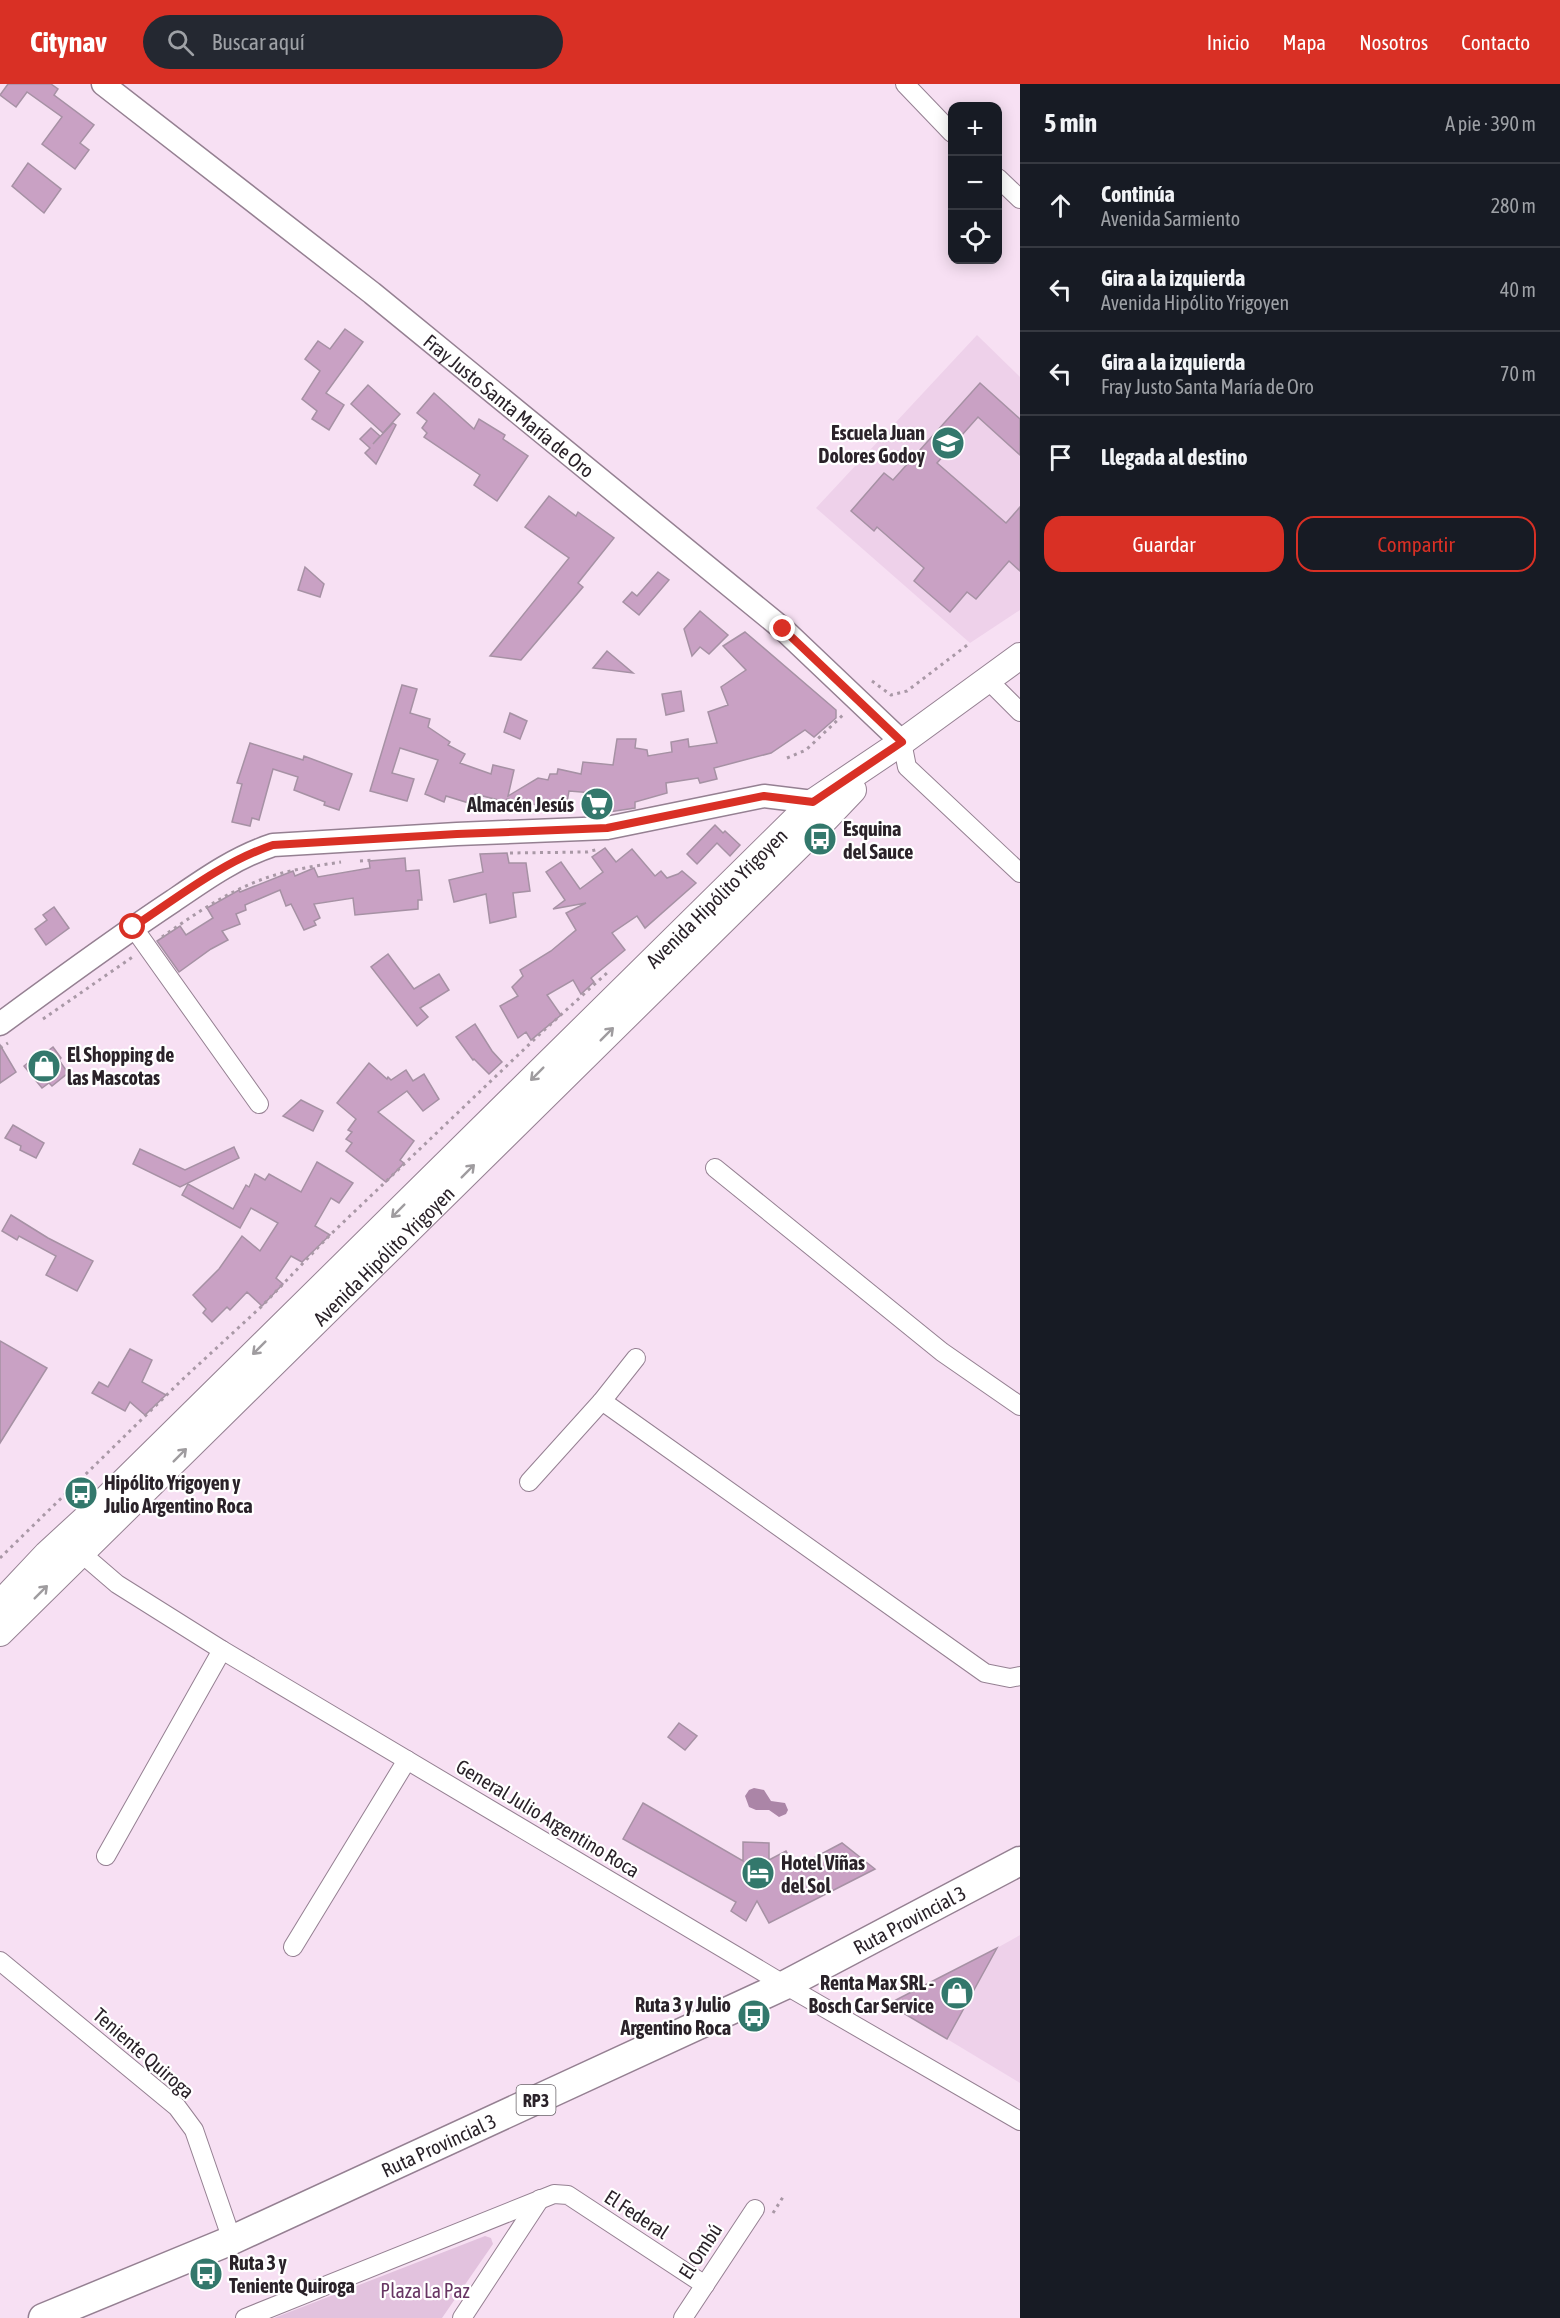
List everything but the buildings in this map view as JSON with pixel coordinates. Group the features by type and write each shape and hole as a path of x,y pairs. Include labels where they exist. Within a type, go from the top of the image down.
{"main road":[{"name":"Avenida Hipólito Yrigoyen","path":"0,1604 72,1545 822,807 902,742 1020,656"},
{"name":"Avenida Hipólito Yrigoyen","path":"0,1634 72,1545"},
{"name":"Ruta Provincial 3","path":"43,2318 232,2240 785,1985 1020,1861"}],"street":[{"name":"Fray Justo Santa María de Oro","path":"103,84 372,293 783,629 902,742"},
{"path":"905,84 948,129"},
{"path":"1002,182 1020,199"},
{"path":"987,679 1020,712"},
{"path":"902,742 907,767 1020,873"},
{"path":"5,1033 133,927 218,870 252,852 273,845 607,828 764,796 822,807"},
{"path":"133,927 259,1104"},
{"path":"716,1168 942,1352 1020,1406"},
{"path":"529,1482 602,1401 636,1358"},
{"path":"602,1401 985,1673 1010,1678 1020,1676"},
{"name":"General Julio Argentino Roca","path":"72,1545 117,1584 222,1650 785,1985 1020,2121"},
{"path":"106,1856 222,1650"},
{"path":"293,1947 407,1760"},
{"name":"Teniente Quiroga","path":"0,1961 177,2107 194,2130 232,2240"},
{"name":"El Federal","path":"245,2318 554,2194 568,2195 705,2286"},
{"path":"462,2318 540,2199"},
{"name":"El Ombú","path":"683,2318 755,2209"}],"path":[{"path":"872,681 891,695 907,692 970,643"},
{"path":"787,758 806,750 844,716 844,706"},
{"path":"507,853 587,852 605,848"},
{"path":"358,861 379,859"},
{"path":"38,1022 190,918 239,890 264,879 313,866 348,861"},
{"path":"0,1558 178,1383 262,1306 330,1235 541,1033 615,966"},
{"path":"0,1048 5,1033"}],"shaded area":[{"name":"Escuela Juan Dolores Godoy","path":"977,335 1020,377 1020,610 970,643 816,508"},
{"path":"754,1788 764,1790 771,1801 785,1803 788,1810 786,1814 779,1817 769,1810 756,1810 749,1807 745,1796 749,1790"},
{"path":"1020,1935 1020,2083 947,2039 997,1948"}],"green space":[{"name":"Plaza La Paz","path":"485,2236 491,2238 493,2244 442,2318 274,2318"}],"place":[{"name":"Escuela Juan Dolores Godoy","path":"948,443"},
{"name":"Almacén Jesús","path":"597,804"},
{"name":"Esquina del Sauce","path":"820,839"},
{"name":"El Shopping de las Mascotas","path":"44,1066"},
{"name":"Hipólito Yrigoyen y Julio Argentino Roca","path":"81,1493"},
{"name":"Hotel Viñas del Sol","path":"758,1873"},
{"name":"Renta Max SRL - Bosch Car Service","path":"957,1993"},
{"name":"Ruta 3 y Julio Argentino Roca","path":"754,2016"},
{"name":"Ruta 3 y Teniente Quiroga","path":"206,2274"}],"route":[{"path":"133,927 218,870 252,852 273,845 607,828 764,796 813,802 902,742 783,629"}]}
